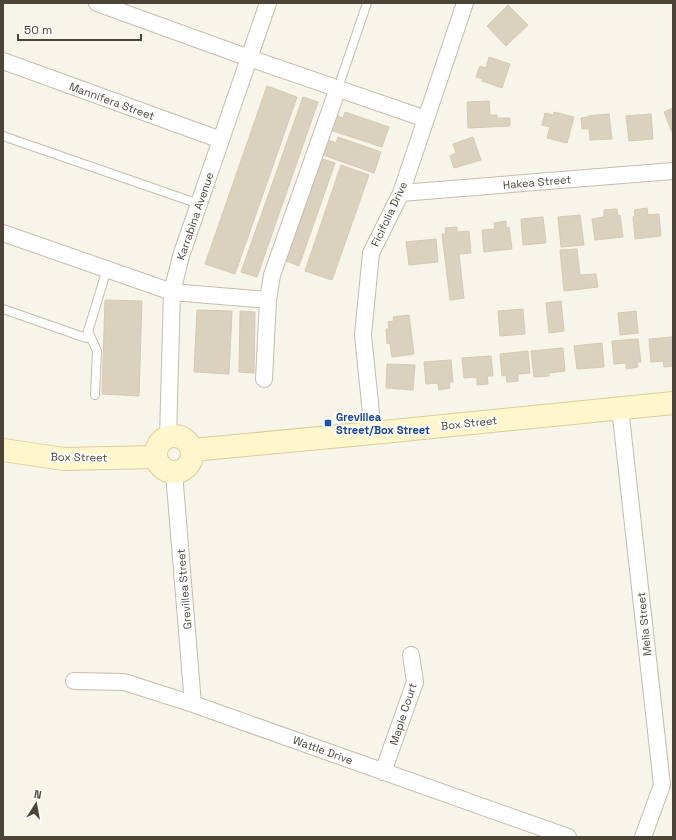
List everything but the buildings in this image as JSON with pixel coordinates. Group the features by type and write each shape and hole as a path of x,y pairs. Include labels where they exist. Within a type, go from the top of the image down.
{"main road":[{"name":"Box Street","path":"192,450 673,402"},
{"path":"168,437 180,437 190,444 193,455 192,461 185,470 174,473 164,470 157,462 156,450 158,444 168,437"},
{"name":"Box Street","path":"3,450 64,459 156,457"}],"street":[{"path":"97,3 249,58 426,119"},
{"name":"Karrabina Avenue","path":"168,437 172,292 181,256 268,3"},
{"name":"Ficifolia Drive","path":"373,433 363,335 371,253 401,193 465,3"},
{"name":"Mannifera Street","path":"3,61 221,140"},
{"path":"264,379 268,300 272,275 338,88"},
{"name":"Hakea Street","path":"401,193 673,171"},
{"path":"3,233 172,292 268,300"},
{"name":"Melia Street","path":"620,408 662,785 643,837"},
{"name":"Grevillea Street","path":"174,473 193,704"},
{"name":"Maple Court","path":"383,772 415,682 411,655"},
{"name":"Wattle Drive","path":"74,681 124,682 193,704 568,837"}],"lane":[{"path":"338,88 367,3"},
{"path":"3,136 199,204"},
{"path":"3,309 86,338 108,269"},
{"path":"88,331 97,351 95,395"}],"place":[{"name":"Grevillea Street/Box Street","path":"328,423"}]}
